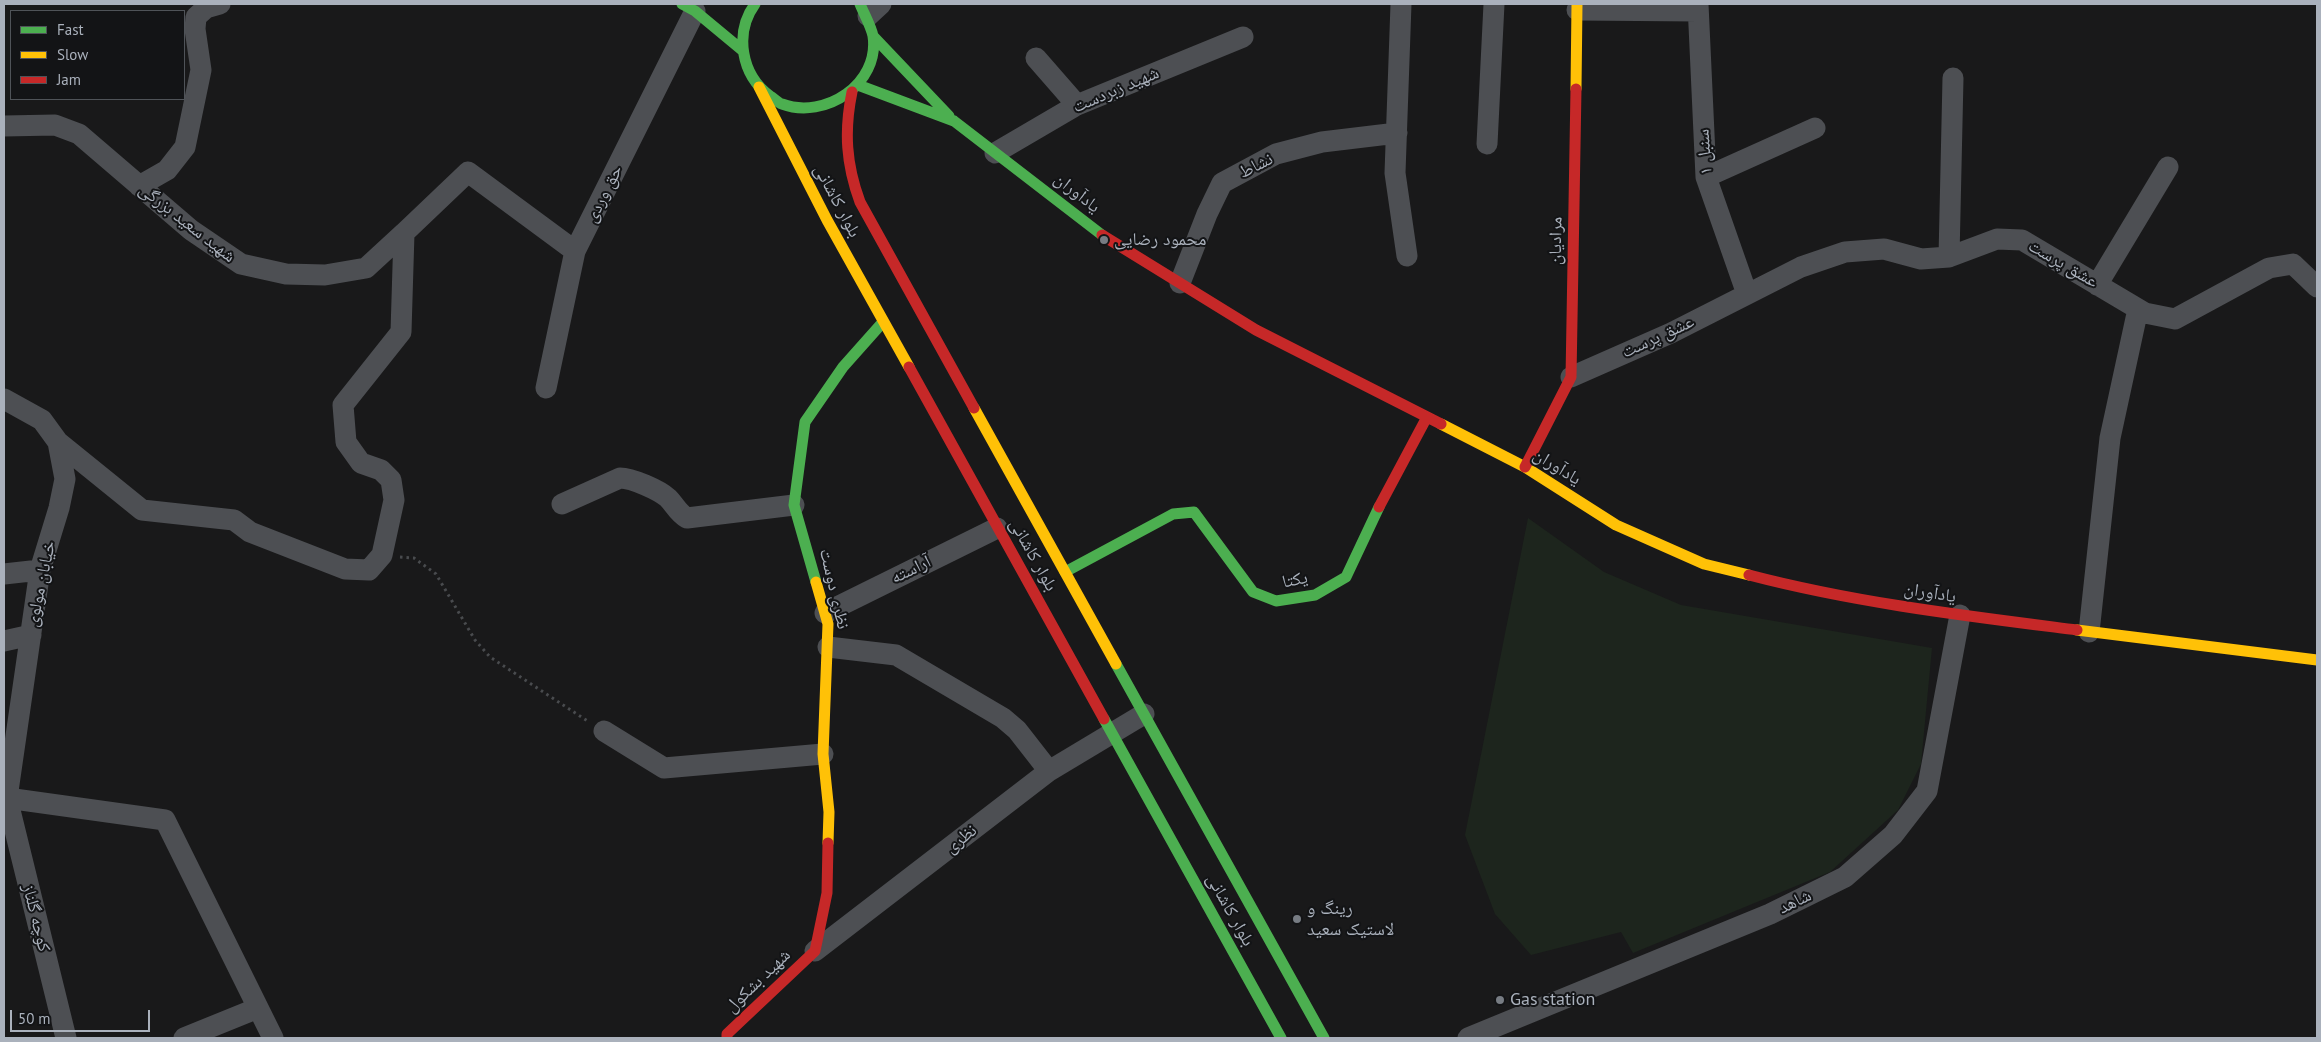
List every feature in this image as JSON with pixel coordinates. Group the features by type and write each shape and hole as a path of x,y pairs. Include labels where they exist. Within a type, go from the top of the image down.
{"main road":[{"path":"742,50 743,29 750,10 755,4"},
{"path":"689,7 742,50"},
{"name":"مرادیان","path":"1525,467 1571,377 1577,7"},
{"path":"758,87 775,100 801,108 815,109 834,104 855,88 865,76 872,57 870,15"},
{"path":"870,15 954,121"},
{"name":"بلوار کاشانی","path":"742,50 747,70 758,87 827,220 1281,1038"},
{"name":"بلوار کاشانی","path":"855,88 846,119 844,147 849,176 860,202 1324,1038"},
{"name":"یادآوران","path":"855,88 954,121 1102,235 1256,330 1525,467 1616,524 1704,564 1794,588 1960,616 2317,660"},
{"name":"نظری دوست","path":"815,951 827,893 829,812 823,754 828,624 794,505 805,422 843,367 883,322"},
{"name":"یکتا","path":"1065,572 1173,514 1194,512 1253,592 1276,601 1315,595 1346,576 1377,511 1427,417"},
{"name":"شهید بشکول","path":"727,1038 727,1034 815,951"}],"street":[{"path":"139,186 167,170 185,147 201,70 195,29 196,17 206,8 220,4"},
{"path":"1401,4 1395,173 1407,256"},
{"path":"1488,144 1494,4"},
{"name":"حق وردی","path":"546,388 575,251 689,7"},
{"path":"1577,7 1698,7"},
{"name":"سنبل ۱","path":"1698,7 1706,177 1746,294"},
{"name":"شهید زبردست","path":"996,153 1077,105 1243,37"},
{"path":"1036,58 1077,105"},
{"path":"1950,257 1953,78"},
{"name":"شهید سعید بزرگی","path":"4,126 55,125 80,134 191,230 241,264 286,274 325,275 366,268 468,172 575,251"},
{"path":"1706,177 1815,128"},
{"name":"نشاط","path":"1180,283 1207,214 1222,183 1276,154 1322,142 1397,133"},
{"path":"2097,285 2168,167"},
{"path":"58,442 142,510 234,520 250,532 346,569 369,570 382,555 394,500 391,480 381,470 361,462 346,442 343,405 401,332 404,232"},
{"name":"عشق پرست","path":"1571,377 1671,333 1801,267 1845,252 1884,249 1921,259 1950,257 1997,239 2022,240 2138,309 2175,319 2269,268 2293,264 2317,287"},
{"path":"2089,632 2110,438 2138,309"},
{"name":"خیابان مولوی","path":"4,399 42,420 58,442 65,479 59,508 40,570 5,799"},
{"path":"562,504 620,478 629,478 666,497 680,514 687,518 794,505"},
{"name":"آراسته","path":"825,613 997,528"},
{"path":"4,574 40,570"},
{"name":"شاهد","path":"1468,1038 1770,914 1845,877 1852,871 1893,835 1927,791 1960,616"},
{"path":"4,641 31,635"},
{"path":"828,647 896,655 1003,718 1017,730 1049,771"},
{"name":"نظری","path":"815,951 1049,771 1144,714"},
{"path":"604,732 664,768 823,754"},
{"path":"5,799 165,820 273,1038"},
{"name":"کوچه گلناز","path":"5,799 66,1038"},
{"path":"184,1038 258,1008"}],"path":[{"path":"382,555 414,558 436,574 475,640 490,657 604,732"}],"shaded area":[{"path":"1528,518 1604,572 1681,605 1932,648 1921,764 1898,810 1830,872 1633,953 1621,932 1531,955 1495,914 1465,835"}],"traffic: fast":[{"path":"682,4 695,11 742,50"},
{"path":"755,4 748,15 743,40 744,53 752,77 770,96 781,103 799,108 815,107 832,102 846,94 859,83 868,69 873,53 873,36 860,4"},
{"path":"873,36 949,116"},
{"path":"858,85 954,121 1102,235"},
{"path":"816,582 794,505 805,422 843,367 883,322"},
{"path":"1065,572 1173,514 1194,512 1253,592 1276,601 1315,595 1346,577 1379,507"},
{"path":"1116,664 1324,1038"},
{"path":"1104,719 1281,1038"}],"traffic: slow":[{"path":"1576,89 1577,4"},
{"path":"759,87 827,220 909,367"},
{"path":"974,408 1116,664"},
{"path":"1441,424 1525,467 1616,525 1704,564 1749,575"},
{"path":"816,582 828,624 823,754 829,812 828,843"},
{"path":"2077,630 2317,660"}],"traffic: jam":[{"path":"1525,467 1571,377 1576,89"},
{"path":"852,92 847,134 849,161 860,202 974,408"},
{"path":"1102,235 1256,330 1441,424"},
{"path":"909,367 1104,719"},
{"path":"1379,507 1427,417"},
{"path":"1749,575 1871,601 2077,630"},
{"path":"727,1038 727,1034 815,951 827,893 828,843"}],"place":[{"name":"محمود رضایی","path":"1104,240"},
{"name":"رینگ و لاستیک سعید","path":"1297,919"},
{"name":"Gas station","path":"1500,1000"}]}
